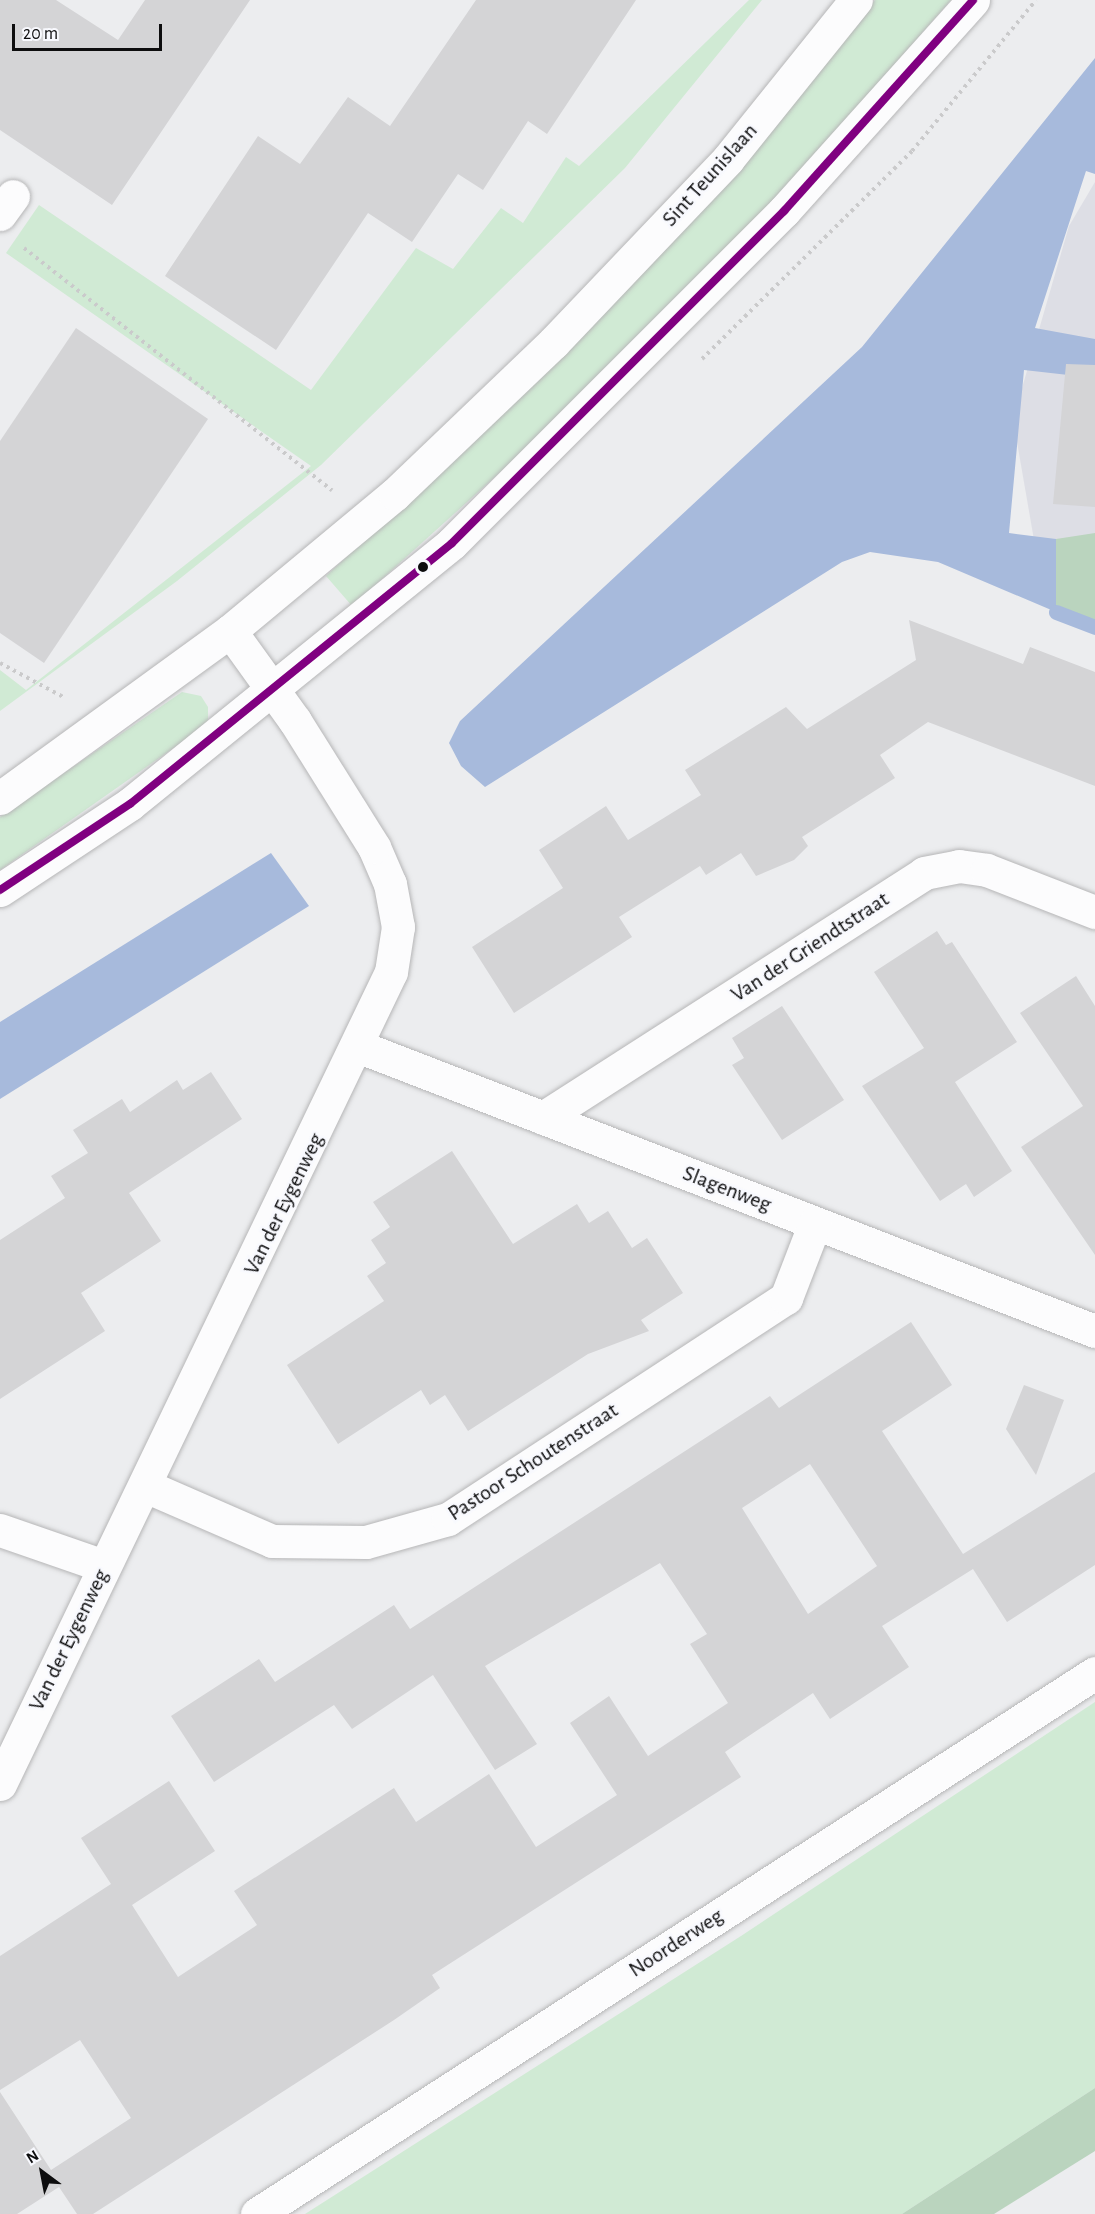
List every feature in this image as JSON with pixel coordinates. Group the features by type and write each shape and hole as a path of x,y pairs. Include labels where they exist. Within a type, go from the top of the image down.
{"street":[{"name":"Sint Teunislaan","path":"0,798 230,631 395,494 553,343 728,159 856,0"},
{"path":"0,890 130,804 274,691 452,543 611,388 784,211 973,0"},
{"name":"Van der Eygenweg","path":"0,1784 104,1566 148,1487 360,1047 392,972 398,927 390,884 374,847 274,691 230,631"},
{"name":"Van der Griendtstraat","path":"543,1118 924,873 959,866 987,870 1095,912"},
{"name":"Slagenweg","path":"360,1047 1095,1331"},
{"name":"Pastoor Schoutenstraat","path":"148,1487 272,1540 366,1542 448,1519 786,1298 815,1223"},
{"path":"0,1530 104,1566"},
{"name":"Noorderweg","path":"257,2214 1095,1673"}],"path":[{"path":"19,244 340,496"},
{"path":"0,663 76,705"}],"shaded area":[{"path":"1095,182 1095,570 1038,563 1013,419 1069,226"}],"green space":[{"path":"749,0 762,0 625,168 321,465 177,581 0,711 0,670 26,690 311,466 6,253 39,205 311,390 416,248 453,269 501,208 523,223 566,157 579,166"},
{"path":"875,0 951,0 775,201 599,383 352,606 326,576 565,354 738,168"},
{"path":"1095,533 1095,627 1056,612 1056,539"},
{"path":"182,692 201,696 208,707 208,720 199,730 0,870 0,817"},
{"path":"1095,1702 1095,2088 902,2214 305,2214 741,1936"},
{"path":"1095,2088 1095,2151 994,2214 902,2214"}],"water":[{"path":"1095,58 1095,174 1086,171 1035,328 1095,339 1095,378 1024,370 1009,533 1056,539 1056,612 938,562 870,552 842,562 485,787 461,766 449,743 460,721 862,347"},
{"path":"271,853 309,906 0,1099 0,1022"}],"building":[{"path":"0,0 56,0 118,40 145,0 250,0 112,205 0,130"},
{"path":"476,0 636,0 547,134 528,121 483,190 458,174 412,242 368,213 276,350 165,276 258,136 300,164 348,97 390,126"},
{"path":"76,328 208,419 44,663 0,633 0,441"},
{"path":"1066,364 1095,365 1095,507 1053,504"},
{"path":"909,620 1023,664 1030,647 1095,672 1095,786 928,722 880,755 895,778 802,837 808,846 794,860 756,876 741,853 706,875 700,866 619,917 632,937 514,1013 472,947 563,888 539,850 606,806 628,840 701,795 685,770 786,707 807,729 916,660"},
{"path":"937,931 946,945 952,942 1017,1042 955,1082 1012,1171 974,1197 966,1184 940,1201 862,1086 924,1048 874,972"},
{"path":"1076,976 1095,1006 1095,1255 1021,1147 1083,1106 1020,1013"},
{"path":"782,1006 844,1100 782,1140 732,1065 744,1058 732,1038"},
{"path":"211,1072 242,1119 129,1193 161,1241 81,1293 105,1331 0,1399 0,1240 65,1198 51,1176 88,1153 73,1130 122,1099 130,1112 177,1080 183,1090"},
{"path":"452,1151 513,1244 577,1204 589,1223 608,1211 632,1248 647,1238 683,1293 641,1320 649,1331 588,1354 468,1431 445,1395 430,1405 421,1390 338,1444 287,1365 384,1301 367,1276 386,1263 371,1240 390,1227 373,1202"},
{"path":"911,1322 952,1385 882,1431 963,1554 1095,1472 1095,1565 1007,1622 973,1569 882,1626 909,1667 830,1719 813,1693 725,1752 741,1777 432,1975 440,1988 394,2020 93,2214 77,2214 59,2187 17,2214 0,2214 0,2092 51,2170 131,2118 80,2040 0,2090 0,1956 111,1884 81,1838 169,1781 215,1851 132,1905 178,1977 257,1925 234,1891 394,1788 416,1822 489,1774 536,1847 617,1795 570,1723 609,1696 648,1756 728,1703 690,1644 707,1634 660,1563 485,1666 537,1744 495,1770 433,1675 352,1729 334,1705 214,1782 171,1716 259,1659 275,1682 394,1605 410,1629 770,1396 779,1408","holes":["810,1464 877,1566 808,1614 742,1508"]},
{"path":"1024,1385 1064,1400 1036,1475 1006,1429"}],"waterway":[{"path":"1056,612 1095,627"}],"transit line":[{"path":"0,890 130,804 452,543 784,211 973,0"}]}
